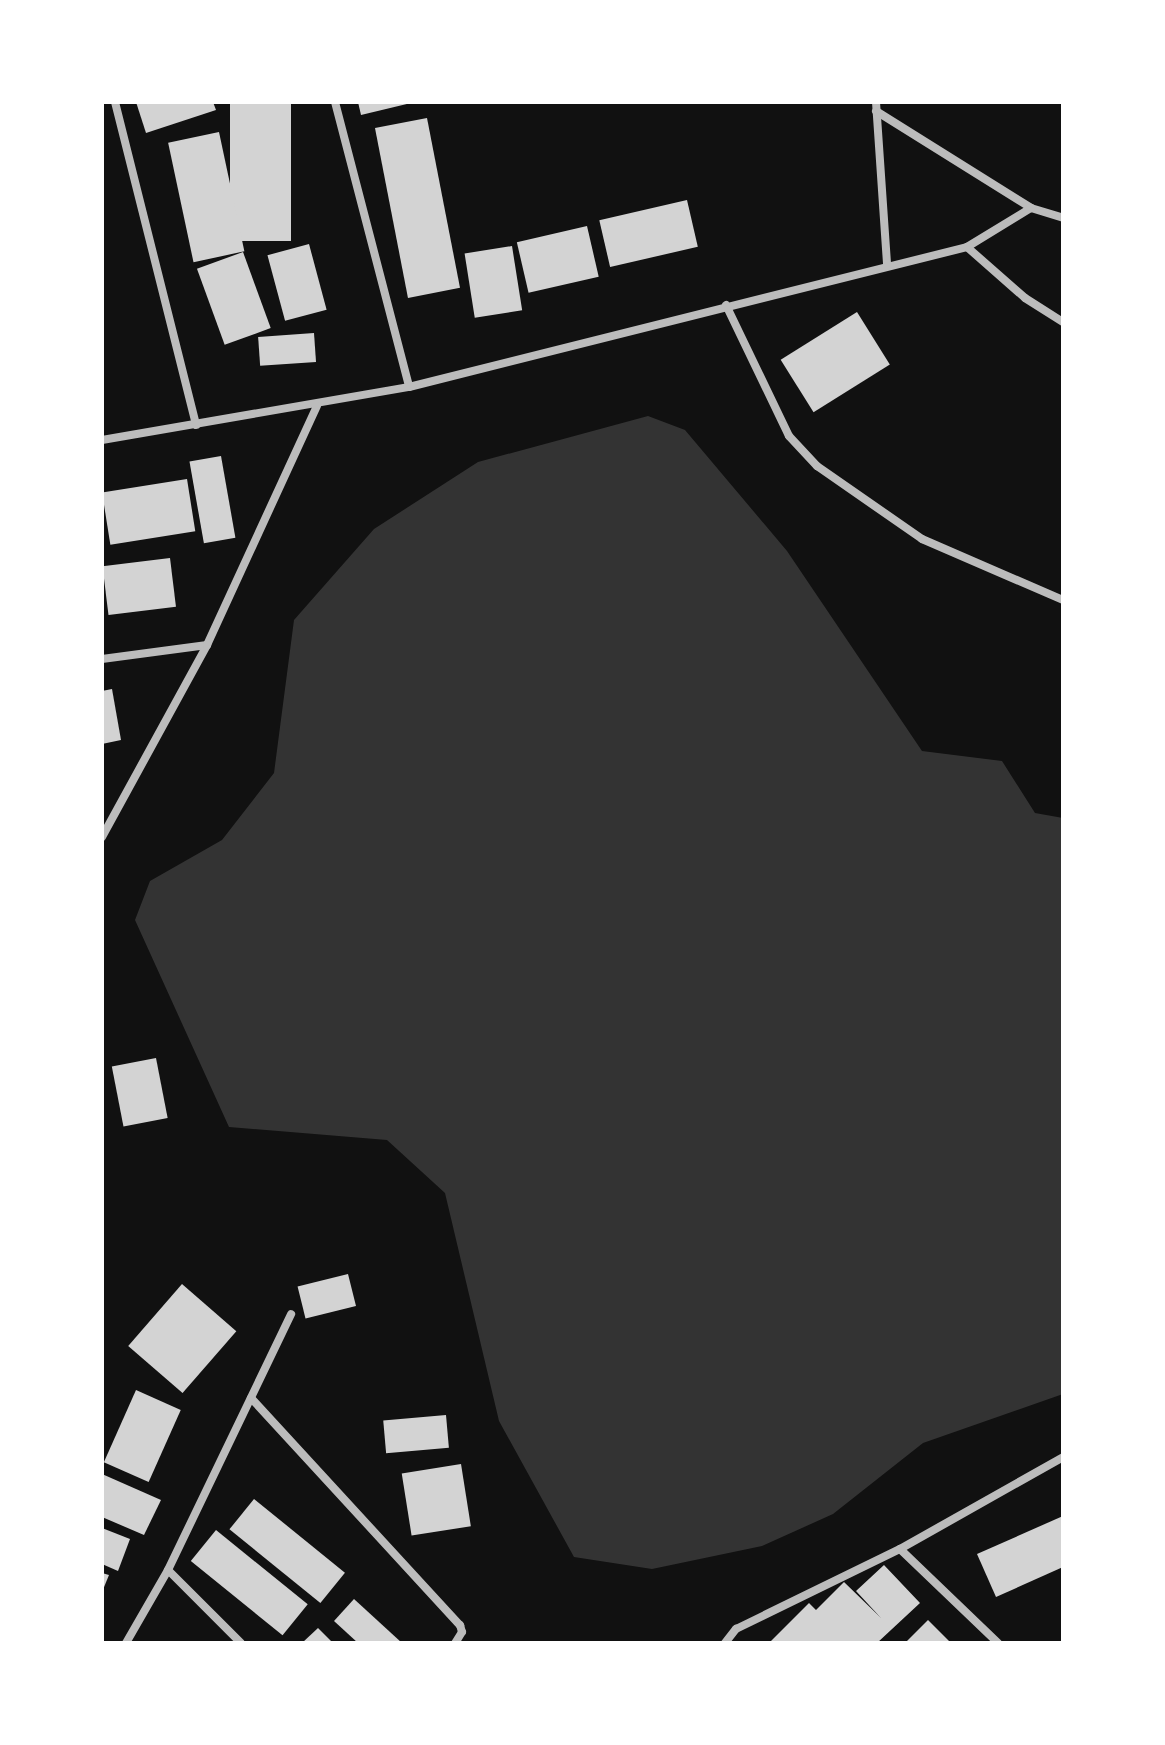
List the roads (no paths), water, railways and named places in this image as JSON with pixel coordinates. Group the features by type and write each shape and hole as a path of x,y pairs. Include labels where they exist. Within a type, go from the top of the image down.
{"street":[{"path":"115,102 196,425"},
{"path":"335,102 409,387"},
{"path":"876,106 1031,208 1063,218"},
{"path":"876,106 887,264"},
{"path":"102,440 317,406 409,387 887,264 967,247 1031,208"},
{"path":"967,247 1025,298 1063,322"},
{"path":"726,305 789,436 817,466 922,539 1063,600"},
{"path":"102,837 207,645 317,406"},
{"path":"102,659 207,645"},
{"path":"126,1643 168,1570 291,1314"},
{"path":"251,1398 460,1625 462,1632 455,1643"},
{"path":"725,1643 736,1629 900,1549 1063,1457"},
{"path":"900,1549 998,1643"},
{"path":"168,1570 241,1643"}]}
